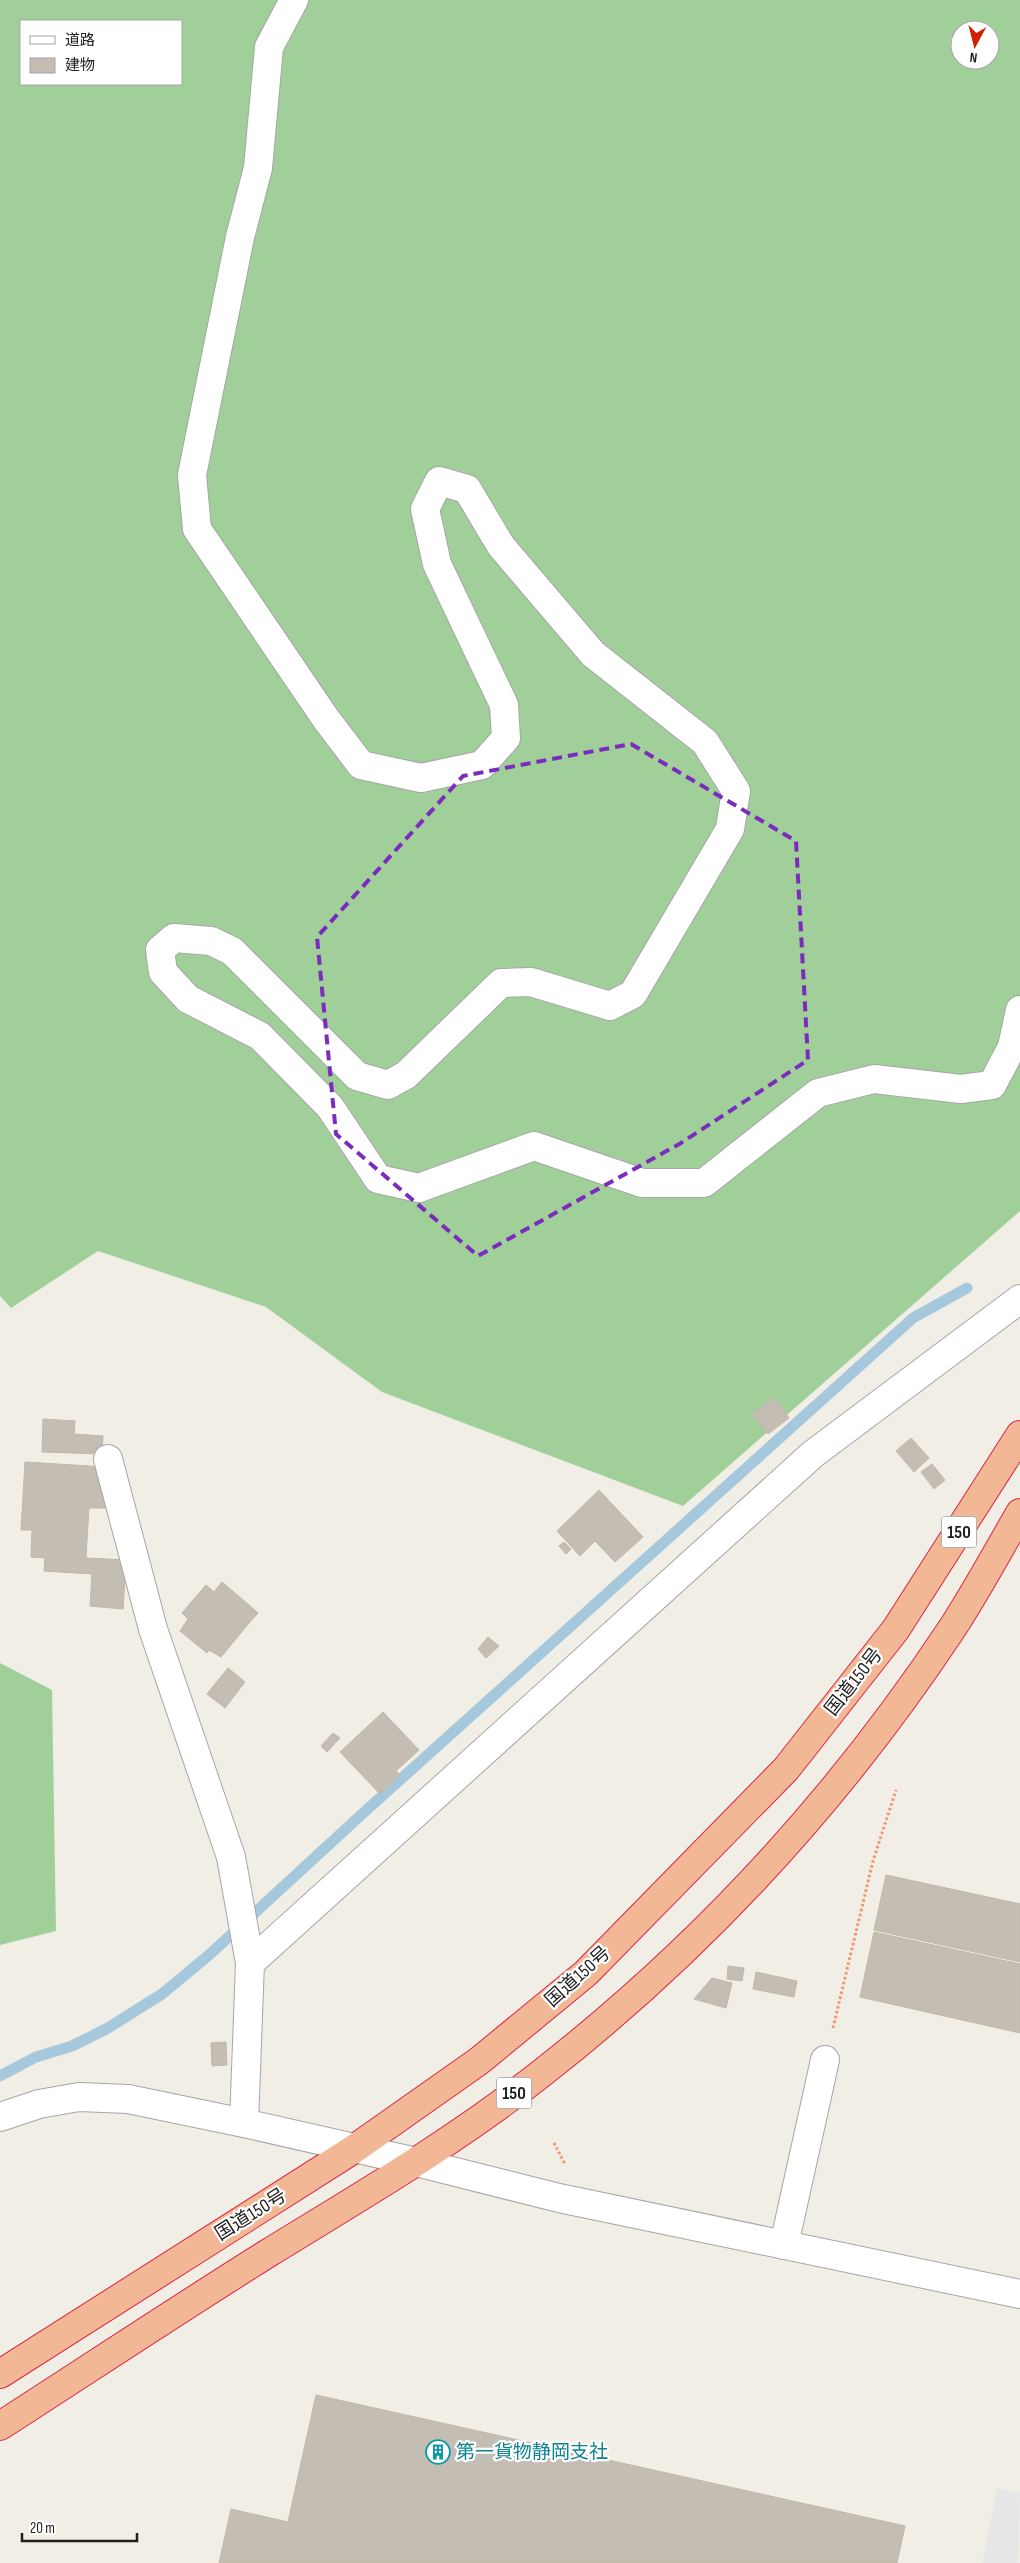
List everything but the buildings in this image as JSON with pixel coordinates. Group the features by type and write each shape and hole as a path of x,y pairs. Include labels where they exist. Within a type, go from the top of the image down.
{"highway":[{"name":"国道150号","path":"0,2374 354,2149 479,2061 586,1973 786,1769 896,1629 1020,1436"},
{"name":"150","path":"0,2426 236,2273 416,2162 537,2077 659,1974 738,1896 819,1805 886,1722 955,1624 1020,1513"}],"street":[{"path":"294,0 269,47 258,168 240,237 192,475 197,530 326,719 361,765 420,778 482,765 506,738 504,705 437,564 425,509 440,481 467,489 500,546 593,654 706,742 736,791 730,829 633,994 610,1006 532,982 500,984 406,1075 388,1085 357,1076 232,950 211,941 174,938 160,950 163,972 188,999 260,1036 330,1107 378,1179 419,1188 534,1146 642,1184 704,1183 818,1093 874,1079 962,1089 992,1084 1012,1047 1020,1010"},
{"path":"250,1963 812,1454 1020,1299"},
{"path":"108,1459 153,1629 231,1857 250,1963 244,2123"},
{"path":"784,2245 825,2060"},
{"path":"0,2116 39,2104 79,2097 128,2100 244,2123 416,2162 559,2198 1020,2294"}],"path":[{"path":"825,2060 873,1861 896,1790"}],"highlighted area":[{"path":"631,744 796,841 808,1060 681,1143 478,1256 336,1134 317,937 463,776"}],"green space":[{"path":"0,0 1020,0 1020,1211 683,1506 382,1392 266,1307 98,1251 11,1308 0,1296"},
{"path":"0,1663 52,1690 56,1931 0,1945"}],"shaded area":[{"path":"997,2488 1020,2493 1018,2563 982,2563"}],"waterway":[{"path":"0,2076 36,2057 72,2046 108,2028 162,1994 209,1955 361,1815 913,1318 967,1288"}],"place":[{"name":"第一貨物静岡支社","path":"438,2452"}]}
